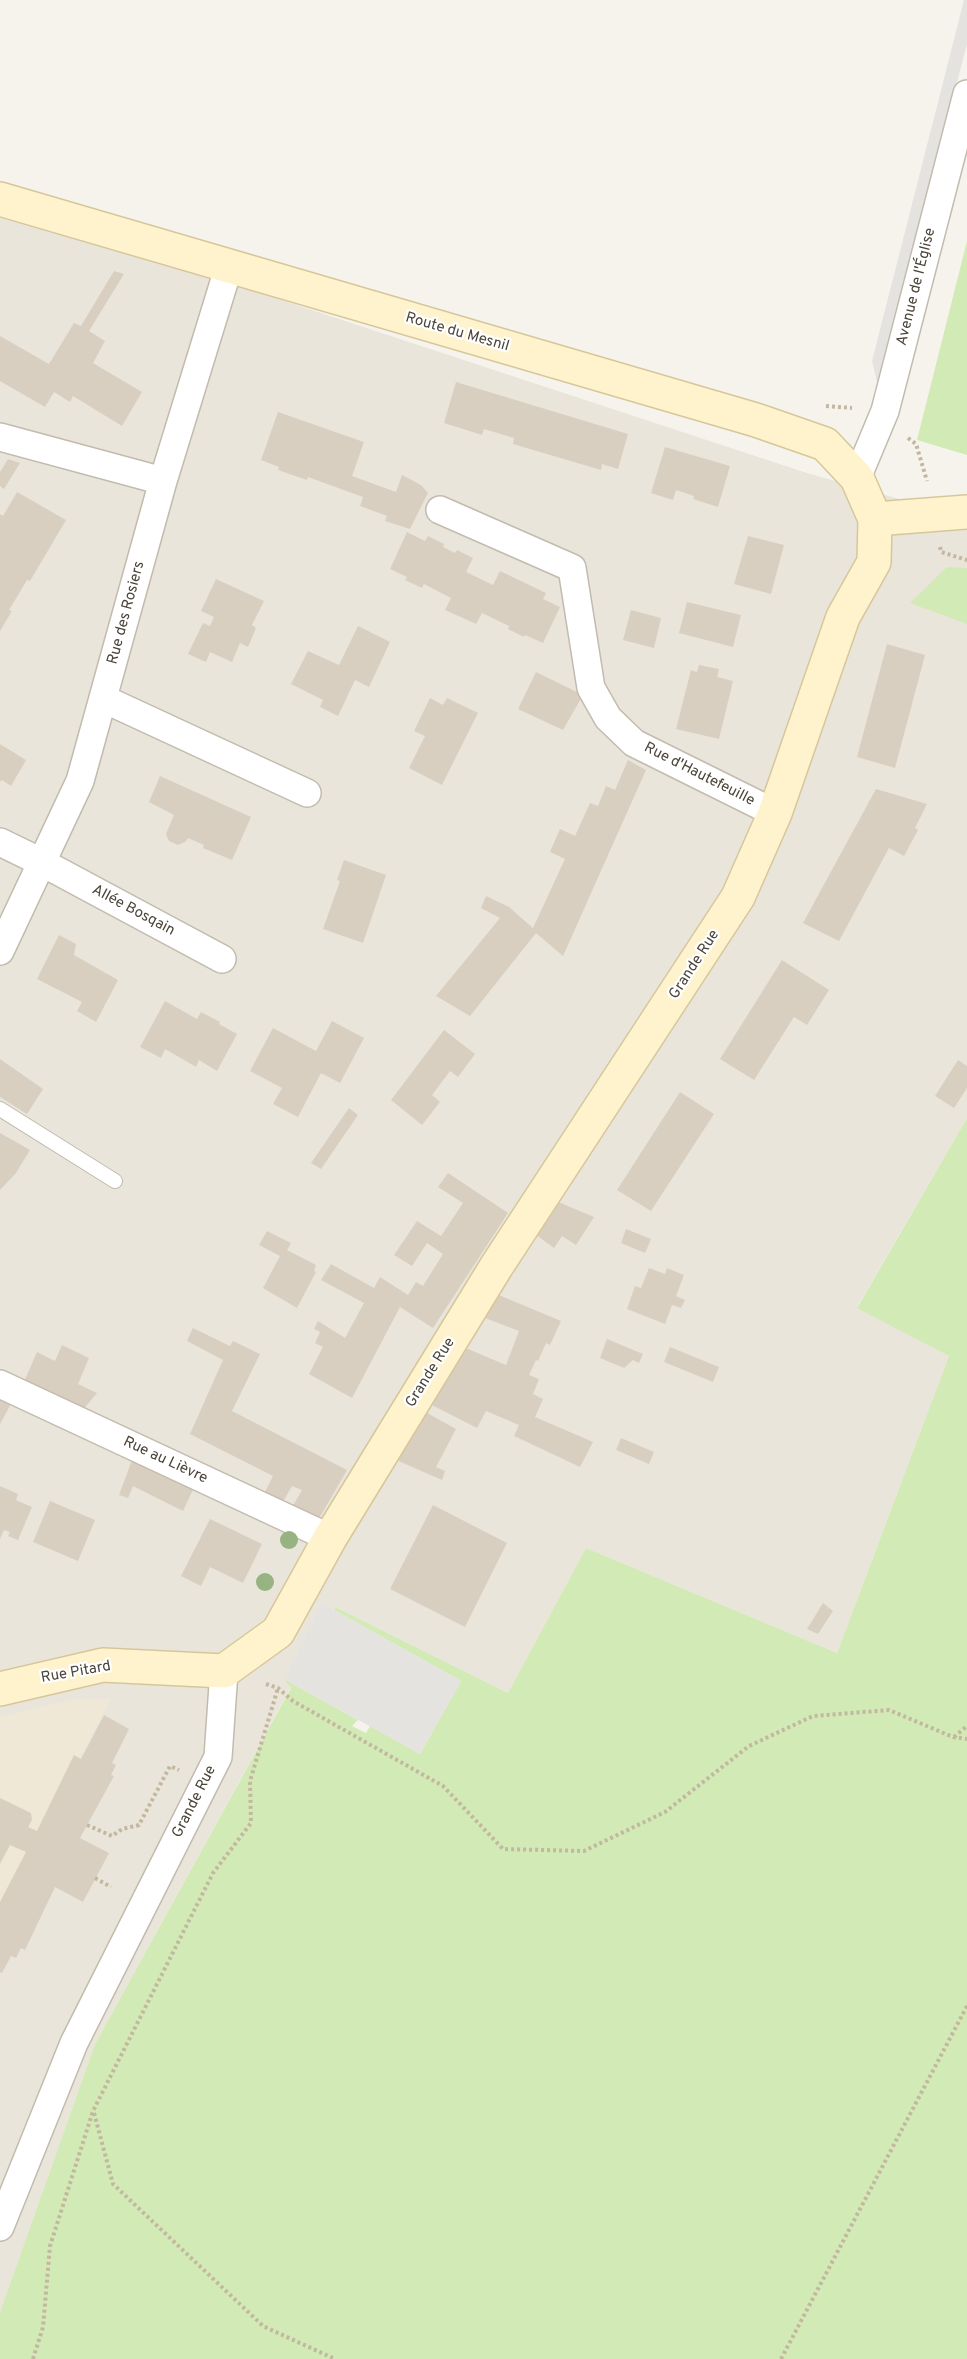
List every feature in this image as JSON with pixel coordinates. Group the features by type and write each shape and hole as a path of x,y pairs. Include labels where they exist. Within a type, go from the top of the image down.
{"street":[{"name":"Avenue de l'Église","path":"857,478 885,411 967,94"},
{"name":"Route du Mesnil","path":"0,199 756,420 825,444 857,478 875,519"},
{"name":"Rue des Rosiers","path":"0,951 80,781 163,481 229,266"},
{"path":"0,437 163,481"},
{"name":"Rue d'Hautefeuille","path":"440,510 572,568 591,688 608,718 634,743 775,813"},
{"path":"875,519 967,512"},
{"name":"Grande Rue","path":"0,2227 74,2043 218,1756 224,1671 278,1632 330,1538 496,1267 738,897 775,813 843,617 874,562 875,519"},
{"path":"104,699 307,793"},
{"name":"Allée Bosqain","path":"0,842 222,959"},
{"name":"Rue au Lièvre","path":"0,1384 330,1538"},
{"name":"Rue Pitard","path":"0,1689 103,1665 224,1671"}],"lane":[{"path":"0,1109 115,1181"}],"path":[{"path":"224,1671 278,1688 293,1701 443,1785 503,1849 584,1851 665,1812 749,1746 813,1716 889,1710 953,1737 967,1739"},
{"path":"33,2359 43,2327 50,2246 93,2111 213,1874 251,1823 250,1781 278,1688"},
{"path":"953,1737 967,1726"},
{"path":"87,1825 112,1836 122,1830 139,1826 170,1766"},
{"path":"95,1878 111,1887"},
{"path":"781,2359 967,2006"},
{"path":"93,2111 113,2184 263,2326 335,2359"}],"shaded area":[{"path":"964,0 967,0 967,44 878,386 872,361"},
{"path":"0,218 251,290 807,473 967,518 967,1118 857,1307 949,1356 837,1653 586,1548 508,1693 335,1607 95,2044 0,2312"},
{"path":"322,1603 461,1681 420,1754 284,1679"},
{"path":"75,1699 111,1699 0,1911 0,1717"}],"green space":[{"path":"967,241 967,455 917,440"},
{"path":"947,567 967,568 967,624 910,603"},
{"path":"967,1118 967,2359 0,2359 0,2312 95,2044 291,1688 284,1679 358,1720 352,1726 366,1733 370,1726 420,1754 461,1681 334,1610 335,1607 508,1693 586,1548 837,1653 949,1356 857,1308"}],"building":[{"path":"114,271 124,274 89,331 105,341 93,363 142,392 122,426 73,396 70,402 54,392 45,407 0,381 0,336 49,364 74,323 81,326"},
{"path":"456,382 628,434 618,469 602,464 601,470 513,444 514,438 484,429 482,435 444,423"},
{"path":"278,412 364,442 352,476 396,492 402,475 421,485 428,493 410,529 385,521 387,516 360,506 363,497 308,477 307,480 278,470 279,467 261,460"},
{"path":"665,447 730,466 718,507 693,499 694,496 676,490 673,500 651,493"},
{"path":"8,459 20,463 4,489 0,486 0,472"},
{"path":"17,492 66,520 30,581 27,580 9,610 12,611 0,631 0,514 3,516"},
{"path":"407,532 425,541 428,536 455,553 457,550 473,558 466,572 493,585 500,571 546,593 543,599 560,607 543,643 525,635 524,637 508,629 509,626 482,613 476,624 445,610 451,598 424,584 422,588 405,580 407,577 390,569"},
{"path":"748,536 784,545 771,594 734,584"},
{"path":"216,579 264,601 252,625 256,628 248,647 240,643 232,662 210,652 206,662 188,654 203,623 210,626 214,617 201,611"},
{"path":"687,602 741,615 733,647 679,633"},
{"path":"631,610 661,618 654,648 623,640"},
{"path":"358,626 390,642 369,687 355,680 338,716 320,707 323,700 291,684 308,651 339,665"},
{"path":"887,644 925,655 895,768 857,757"},
{"path":"699,665 719,669 717,677 733,681 719,739 676,729 691,670 697,672"},
{"path":"536,672 583,695 563,730 518,709"},
{"path":"430,698 443,705 447,698 478,713 442,785 409,768 425,736 414,731"},
{"path":"0,744 26,760 11,786 2,780 0,782"},
{"path":"628,760 646,770 563,956 536,933 470,1016 436,996 500,918 481,908 486,896 509,907 533,928 565,859 550,852 560,829 575,836 590,803 598,806 606,786 615,790"},
{"path":"160,776 251,817 232,860 203,848 204,845 188,838 178,845 169,841 166,834 174,815 149,802"},
{"path":"876,789 927,804 915,828 918,830 904,856 889,848 839,941 803,923"},
{"path":"344,860 386,875 363,943 323,929 340,881 337,880"},
{"path":"59,935 76,944 74,955 118,980 96,1022 77,1011 82,1002 37,979"},
{"path":"782,960 829,990 807,1025 794,1017 754,1080 720,1059"},
{"path":"165,1001 197,1019 201,1012 237,1034 217,1071 199,1060 196,1067 165,1049 161,1058 140,1047"},
{"path":"332,1021 364,1038 340,1083 321,1073 298,1117 273,1104 282,1088 250,1071 273,1028 316,1051"},
{"path":"444,1030 475,1054 458,1077 450,1071 432,1095 440,1102 422,1125 391,1100"},
{"path":"0,1059 43,1089 27,1114 0,1097"},
{"path":"958,1060 967,1066 967,1088 954,1108 935,1096"},
{"path":"680,1092 714,1114 651,1211 617,1190"},
{"path":"349,1108 358,1115 321,1169 311,1163"},
{"path":"0,1133 30,1150 16,1173 0,1190"},
{"path":"448,1173 508,1213 433,1328 400,1307 352,1398 309,1374 323,1347 315,1343 320,1332 314,1329 318,1321 345,1338 364,1303 321,1280 331,1264 374,1288 380,1277 408,1295 416,1282 423,1286 443,1254 427,1243 412,1266 394,1255 417,1221 441,1236 463,1203 438,1187"},
{"path":"556,1201 594,1217 576,1245 562,1236 554,1248 535,1234"},
{"path":"626,1229 651,1239 645,1253 621,1243"},
{"path":"267,1231 291,1243 287,1250 316,1265 314,1271 316,1272 297,1308 263,1288 280,1256 259,1245"},
{"path":"649,1268 665,1274 667,1268 684,1275 676,1296 685,1300 681,1308 672,1305 665,1324 627,1309 635,1286 641,1288"},
{"path":"494,1293 561,1321 550,1345 546,1343 529,1375 539,1379 533,1394 543,1399 535,1417 593,1442 580,1467 514,1436 519,1425 486,1411 477,1428 424,1401 455,1352 468,1349 506,1365 519,1331 485,1318 482,1312"},
{"path":"193,1328 230,1346 233,1341 260,1354 232,1411 347,1470 317,1522 291,1509 302,1490 292,1486 281,1505 263,1496 273,1476 190,1434 223,1360 187,1341"},
{"path":"607,1339 643,1354 639,1363 633,1360 624,1368 600,1358"},
{"path":"62,1345 89,1358 78,1384 97,1393 82,1411 23,1384 37,1352 55,1361"},
{"path":"670,1347 719,1367 713,1382 664,1362"},
{"path":"0,1395 12,1402 0,1424"},
{"path":"420,1409 456,1429 436,1467 445,1471 442,1480 394,1459"},
{"path":"621,1438 654,1452 649,1464 616,1450"},
{"path":"135,1452 197,1481 183,1511 133,1486 128,1498 119,1495"},
{"path":"0,1486 18,1494 16,1500 32,1507 18,1540 8,1536 10,1532 4,1530 0,1539"},
{"path":"50,1501 95,1520 78,1561 33,1542"},
{"path":"433,1505 507,1543 465,1627 390,1589"},
{"path":"210,1519 262,1544 243,1583 210,1567 201,1586 181,1576"},
{"path":"823,1603 833,1611 818,1634 807,1629"},
{"path":"104,1715 129,1729 112,1763 116,1765 111,1775 114,1776 80,1838 109,1853 83,1902 55,1887 25,1950 21,1948 16,1958 11,1956 2,1973 0,1972 0,1902 26,1852 10,1845 0,1864 0,1798 31,1813 32,1820 28,1827 37,1831 74,1755 81,1759"}]}
